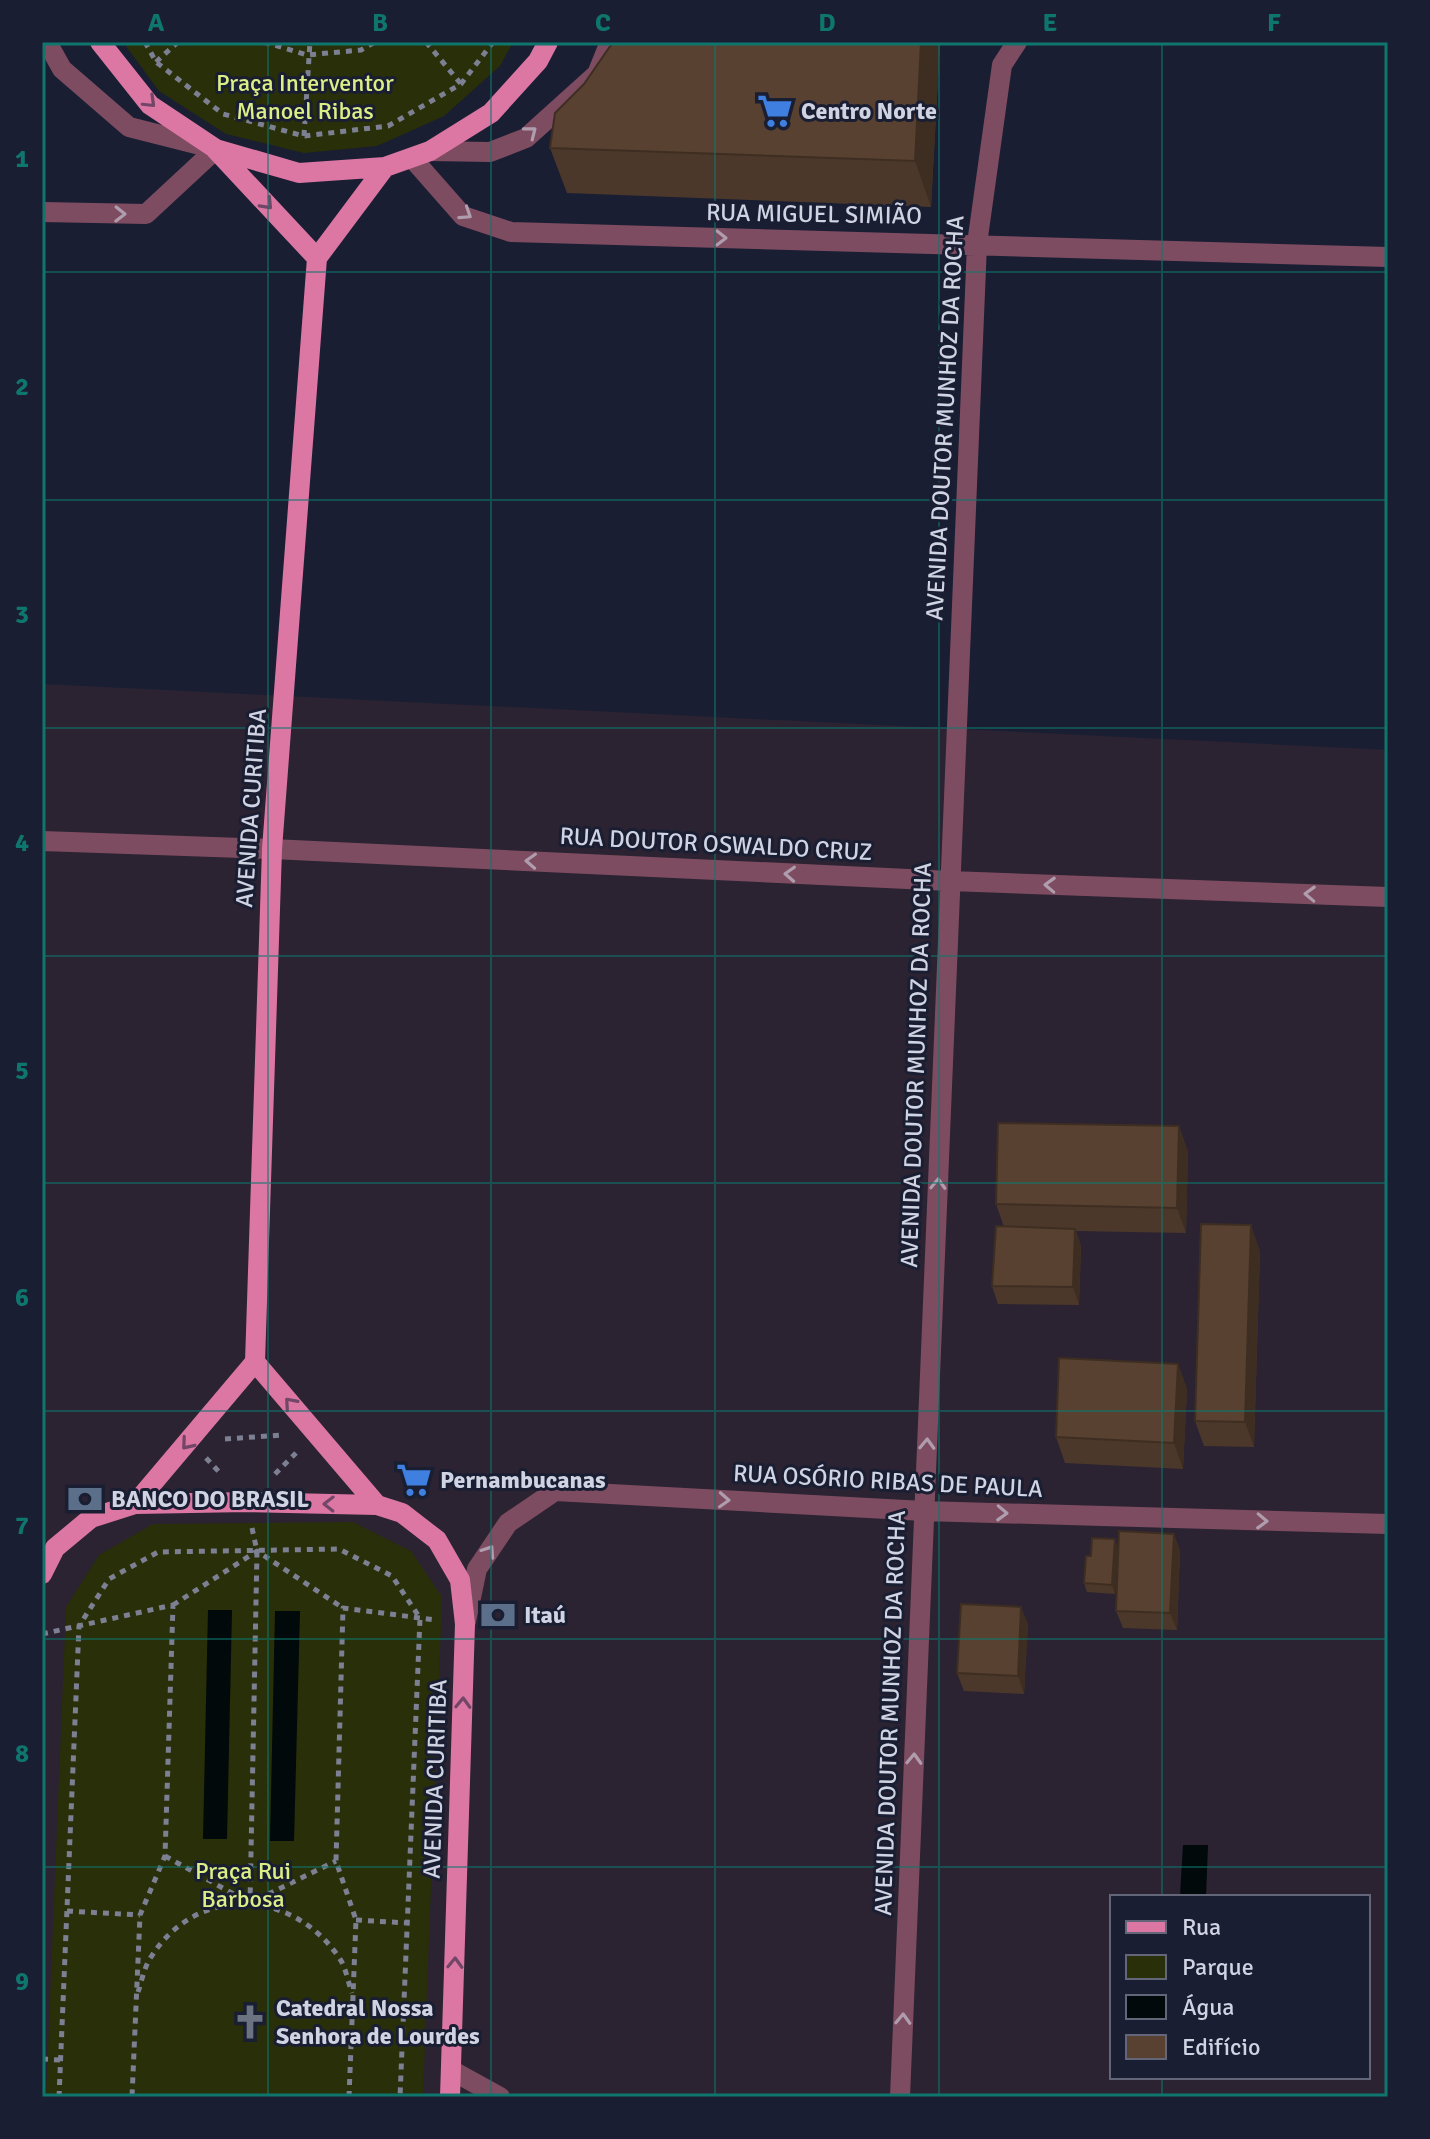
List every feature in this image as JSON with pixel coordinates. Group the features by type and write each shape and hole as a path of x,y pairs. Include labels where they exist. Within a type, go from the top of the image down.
{"main road":[{"path":"100,42 150,105 216,149 317,258 385,167"},
{"path":"216,149 299,173 385,167 421,155 491,113 538,61 548,42"},
{"name":"AVENIDA CURITIBA","path":"317,258 272,849 255,1362 377,1505"},
{"path":"135,1504 255,1362"},
{"name":"AVENIDA CURITIBA","path":"42,1574 55,1548 91,1518 135,1504 247,1502 377,1505 402,1513 437,1540 460,1580 465,1624 450,2097"}],"street":[{"path":"47,42 62,69 129,127 216,149"},
{"path":"421,155 490,152 526,138 597,74 610,42"},
{"name":"AVENIDA DOUTOR MUNHOZ DA ROCHA","path":"900,2097 977,244 1002,65 1017,42"},
{"path":"42,212 146,214 216,149"},
{"name":"RUA MIGUEL SIMIÃO","path":"421,155 463,216 511,232 1388,257"},
{"name":"RUA DOUTOR OSWALDO CRUZ","path":"42,841 1388,897"},
{"name":"RUA OSÓRIO RIBAS DE PAULA","path":"465,1624 477,1569 508,1523 555,1491 924,1511 1388,1524"},
{"path":"451,2070 500,2097"}],"path":[{"path":"145,42 156,62 223,114 304,136 388,126 461,84 493,42"},
{"path":"156,62 178,42"},
{"path":"264,42 309,55 361,50 375,42"},
{"path":"304,136 310,42"},
{"path":"426,42 461,84"},
{"path":"190,1441 316,1433"},
{"path":"247,1502 316,1433"},
{"path":"190,1441 247,1502 257,1551 250,1903"},
{"path":"59,2097 79,1626 109,1579 158,1552 339,1549 392,1576 420,1618 400,2097"},
{"path":"42,1634 173,1605 257,1551"},
{"path":"257,1551 343,1608 465,1624"},
{"path":"132,2097 140,1915 165,1856 173,1605"},
{"path":"343,1608 336,1861 356,1920 349,2097"},
{"path":"165,1856 250,1903 287,1911 318,1932 342,1961 353,1997"},
{"path":"136,1996 150,1959 175,1928 211,1908 250,1903 336,1861"},
{"path":"67,1911 140,1915"},
{"path":"356,1920 407,1924"},
{"path":"42,2059 60,2060"}],"shaded area":[{"path":"42,684 1388,750 1388,2097 42,2097"}],"green space":[{"name":"Praça Interventor Manoel Ribas","path":"123,42 513,42 500,66 444,116 377,146 304,153 226,134 159,91"},
{"name":"Praça Rui Barbosa","path":"353,1522 411,1551 442,1597 423,2097 46,2097 66,1607 99,1555 153,1524"}],"water":[{"path":"208,1610 232,1610 227,1839 203,1839"},
{"path":"275,1611 300,1611 294,1841 270,1841"},
{"path":"1183,1845 1208,1845 1206,1895 1180,1895"}],"building":[{"name":"Centro Norte","path":"613,42 921,42 915,161 550,148 555,113 584,84"},
{"path":"998,1123 1179,1126 1177,1208 996,1204"},
{"path":"1201,1224 1251,1225 1245,1422 1195,1421"},
{"path":"996,1226 1075,1229 1073,1287 992,1286"},
{"path":"1059,1358 1178,1364 1174,1443 1056,1437"},
{"path":"1119,1531 1174,1534 1170,1613 1116,1611"},
{"path":"1092,1538 1115,1539 1112,1585 1084,1583 1086,1556 1091,1556"},
{"path":"961,1604 1021,1607 1018,1676 957,1673"}],"place":[{"name":"Centro Norte","path":"775,111"},
{"name":"Pernambucanas","path":"414,1480"},
{"name":"BANCO DO BRASIL","path":"85,1499"},
{"name":"Itaú","path":"498,1615"},
{"name":"Catedral Nossa Senhora de Lourdes","path":"250,2022"}]}
